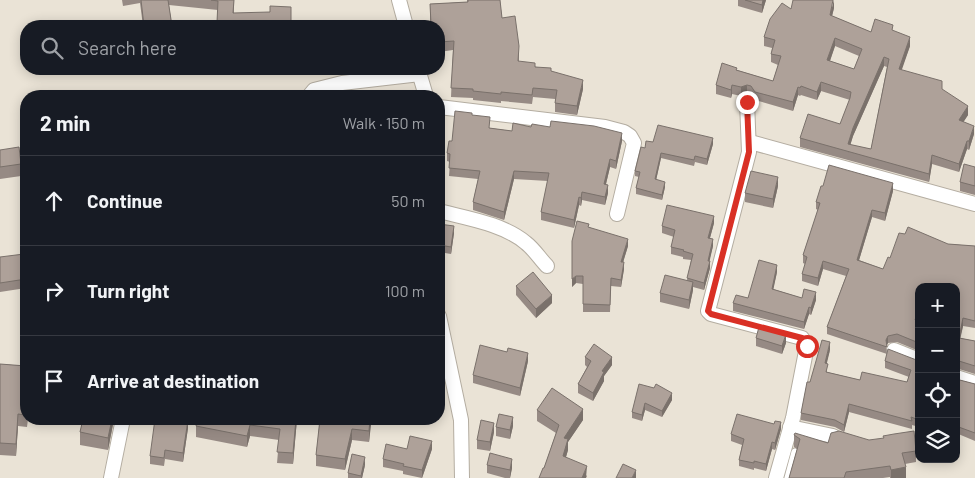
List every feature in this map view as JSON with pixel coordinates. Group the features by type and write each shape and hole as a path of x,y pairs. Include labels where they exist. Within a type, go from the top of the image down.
{"street":[{"path":"399,0 404,20"},
{"path":"314,90 342,83 393,75"},
{"path":"420,75 424,90"},
{"path":"747,102 749,152 708,311 711,314 802,338 807,346 790,427 776,478"},
{"path":"445,108 571,122 624,132 630,136 634,143 617,214"},
{"path":"750,142 975,204"},
{"path":"445,212 503,229 517,236 547,266"},
{"path":"445,344 461,420 462,478"},
{"path":"894,350 915,358"},
{"path":"960,378 975,384"},
{"path":"111,478 122,425"},
{"path":"790,427 833,436"}],"lane":[{"path":"788,478 795,452"}],"building":[{"path":"141,0 168,0 171,20 143,20"},
{"path":"211,0 234,0 233,13 270,12 270,6 291,7 291,20 217,20 218,1"},
{"path":"468,0 500,0 502,18 515,16 519,46 518,61 535,63 535,67 551,68 551,71 583,80 577,106 555,103 557,90 533,88 532,95 501,92 501,94 473,91 473,89 451,88 454,41 445,42 445,20 431,20 430,4 468,2"},
{"path":"745,0 763,0 762,5"},
{"path":"793,0 833,0 830,15 871,32 875,19 893,25 892,30 910,37 899,69 942,81 942,89 968,106 959,120 974,126 959,164 932,155 929,174 800,138 808,114 840,124 850,98 851,92 821,82 817,92 801,86 800,88 798,87 793,102 755,92 751,86 747,85 741,87 732,85 731,90 716,85 722,63 737,68 736,70 773,81 781,56 771,54 775,40 764,37 770,19 782,3 791,9","holes":["835,38 862,49 854,69 827,60","884,57 889,59 871,149 848,144"]},
{"path":"455,111 490,117 489,128 512,131 513,123 531,127 532,124 550,127 551,121 594,126 622,133 616,161 610,159 604,184 608,185 605,197 582,192 581,198 579,197 574,220 541,212 549,173 514,171 504,212 473,202 480,171 449,168 450,154 447,153 449,141 452,141"},
{"path":"658,125 713,138 707,159 695,156 694,160 661,153 655,179 665,182 662,195 636,188 640,172 635,171 641,147 645,148 646,141 653,142"},
{"path":"19,147 20,164 0,167 0,150"},
{"path":"964,164 975,167 975,186 960,182"},
{"path":"829,165 893,183 885,213 872,210 857,260 883,269 888,257 890,258 899,233 905,234 908,227 948,244 975,246 975,321 963,318 960,333 960,283 915,283 915,341 897,334 888,336 886,340 887,347 827,327 849,269 823,261 818,278 802,274 807,257 803,255 820,203 816,202 821,186 823,186"},
{"path":"751,171 778,177 773,199 745,193"},
{"path":"667,205 714,216 708,238 713,239 708,261 710,261 704,283 687,278 693,254 671,247 675,230 662,226"},
{"path":"577,221 589,224 588,227 628,239 621,262 624,262 621,280 611,278 610,305 583,304 583,276 576,276 572,279 572,241"},
{"path":"445,225 454,226 451,247 445,246"},
{"path":"20,254 20,280 0,283 0,257"},
{"path":"759,260 777,265 772,289 802,298 804,289 816,292 804,322 733,303 736,295 748,298"},
{"path":"533,272 552,295 536,309 516,286"},
{"path":"665,275 693,282 689,300 660,293"},
{"path":"759,327 786,334 782,346 756,338"},
{"path":"960,338 975,341 975,366 960,361"},
{"path":"822,340 830,342 825,363 828,364 826,372 860,380 862,372 907,382 911,370 885,361 888,349 915,359 915,418 911,417 912,421 849,404 844,425 835,420 801,413 807,382 810,382"},
{"path":"594,344 612,357 602,371 604,372 593,393 578,384 591,361 585,357"},
{"path":"480,345 507,352 508,348 528,353 520,388 473,375"},
{"path":"0,364 20,366 20,414 18,414 16,444 0,443"},
{"path":"960,380 975,384 975,433 960,427"},
{"path":"639,384 654,388 656,384 672,393 662,411 645,403 642,415 632,412"},
{"path":"552,388 583,409 564,438 568,439 563,456 587,466 582,478 539,478 559,425 537,410"},
{"path":"499,414 513,417 510,430 496,427"},
{"path":"737,414 774,424 775,421 781,422 775,443 772,442 766,464 739,460 744,439 731,434"},
{"path":"481,420 494,423 490,442 477,440"},
{"path":"82,425 111,425 108,438 80,432"},
{"path":"154,425 187,425 183,453 165,450 164,458 150,456"},
{"path":"196,425 250,425 247,436"},
{"path":"250,425 295,425 293,453 277,452 280,429"},
{"path":"319,425 370,425 369,431 352,429 345,459 316,455"},
{"path":"839,431 869,440 914,431 915,451 902,453 906,467 891,470 890,466 846,472 844,478 789,478 800,439 794,435 795,433 828,443 831,433"},
{"path":"410,436 432,441 422,470 383,459 386,444 407,449"},
{"path":"490,453 512,459 510,470 487,465"},
{"path":"352,454 365,457 361,476 348,473"},
{"path":"623,464 636,470 632,478 616,478"}],"route":[{"path":"747,102 749,152 741,188 708,304 708,311 711,314 802,338 807,346"}]}
